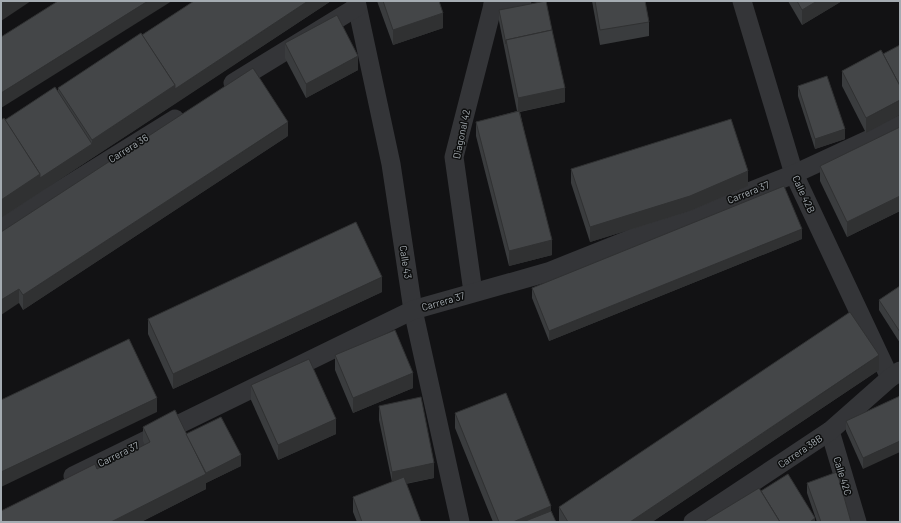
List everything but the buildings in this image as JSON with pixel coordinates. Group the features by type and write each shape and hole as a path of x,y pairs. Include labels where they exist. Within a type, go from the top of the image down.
{"street":[{"path":"493,3 522,1"},
{"name":"Calle 42B","path":"742,1 794,174 895,375"},
{"name":"Diagonal 42","path":"473,292 454,157 493,3"},
{"path":"216,94 356,4"},
{"name":"Calle 43","path":"356,4 391,164 413,310 460,522"},
{"name":"Carrera 36","path":"1,227 189,111"},
{"name":"Carrera 37","path":"58,483 413,310 548,272 794,174 900,125"},
{"name":"Carrera 38B","path":"693,522 830,431 895,375"},
{"name":"Calle 42C","path":"830,431 857,522"}]}
